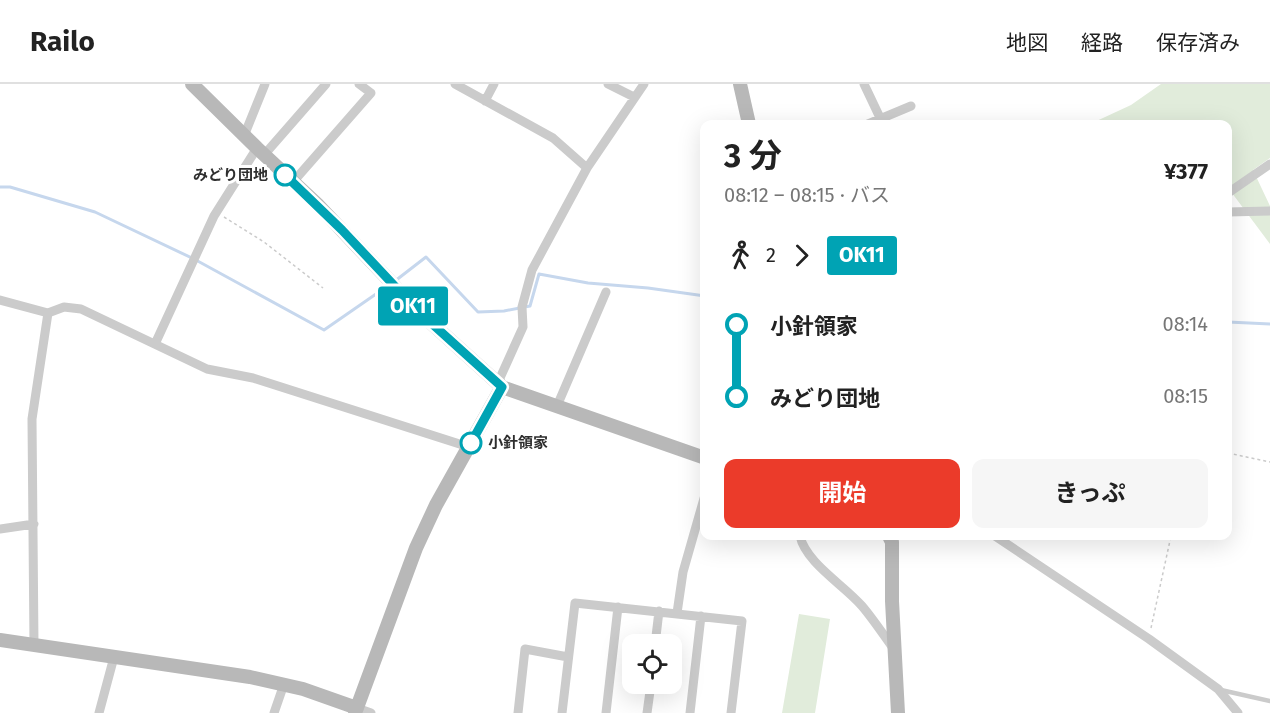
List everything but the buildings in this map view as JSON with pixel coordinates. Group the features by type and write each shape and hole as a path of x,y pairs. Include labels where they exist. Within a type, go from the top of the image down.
{"street":[{"path":"192,84 342,230 419,312 502,387 700,456"},
{"path":"244,136 265,84"},
{"path":"155,344 216,213 261,152 327,84"},
{"path":"293,182 371,93 359,84"},
{"path":"455,84 531,124 553,138 587,168"},
{"path":"484,101 494,84"},
{"path":"608,84 634,97"},
{"path":"356,710 416,548 436,505 502,387 500,378 523,327 522,307 532,270 587,168 644,84"},
{"path":"740,84 748,120"},
{"path":"864,84 882,120"},
{"path":"884,120 911,106"},
{"path":"1232,190 1270,164"},
{"path":"1232,212 1270,211"},
{"path":"557,406 606,292"},
{"path":"0,300 48,313 64,307 81,309 207,369 253,378 469,447"},
{"path":"34,645 32,419 48,313"},
{"path":"677,613 683,572 700,512"},
{"path":"0,529 34,524"},
{"path":"801,540 808,555 862,605 895,650"},
{"path":"891,540 898,713"},
{"path":"1001,540 1149,639 1218,689 1238,713"},
{"path":"562,713 575,603 742,621 731,713"},
{"path":"606,713 618,607"},
{"path":"656,634 659,611"},
{"path":"690,713 701,616"},
{"path":"0,640 250,677 321,694 356,710 371,713"},
{"path":"518,713 525,649 568,657"},
{"path":"99,713 114,657"},
{"path":"274,713 284,684"},
{"path":"647,713 650,694"}],"lane":[{"path":"1218,689 1270,701"}],"path":[{"path":"216,213 264,242 323,288"},
{"path":"1232,454 1270,462"},
{"path":"1149,639 1170,540"}],"green space":[{"path":"1161,84 1270,84 1270,158 1253,170 1270,206 1270,244 1232,193 1232,120 1099,120 1131,105"},
{"path":"799,614 830,619 815,713 782,713"}],"waterway":[{"path":"0,187 10,187 95,212 194,259 324,330 389,285"},
{"path":"395,281 426,257 478,312 504,311 530,306 539,274 588,283 700,295"},
{"path":"1232,322 1270,324"}],"bus line":[{"name":"OK11","path":"285,175 317,204 419,312 502,387 471,443"}],"place":[{"name":"みどり団地","path":"285,175"},
{"name":"小針領家","path":"471,443"}]}
